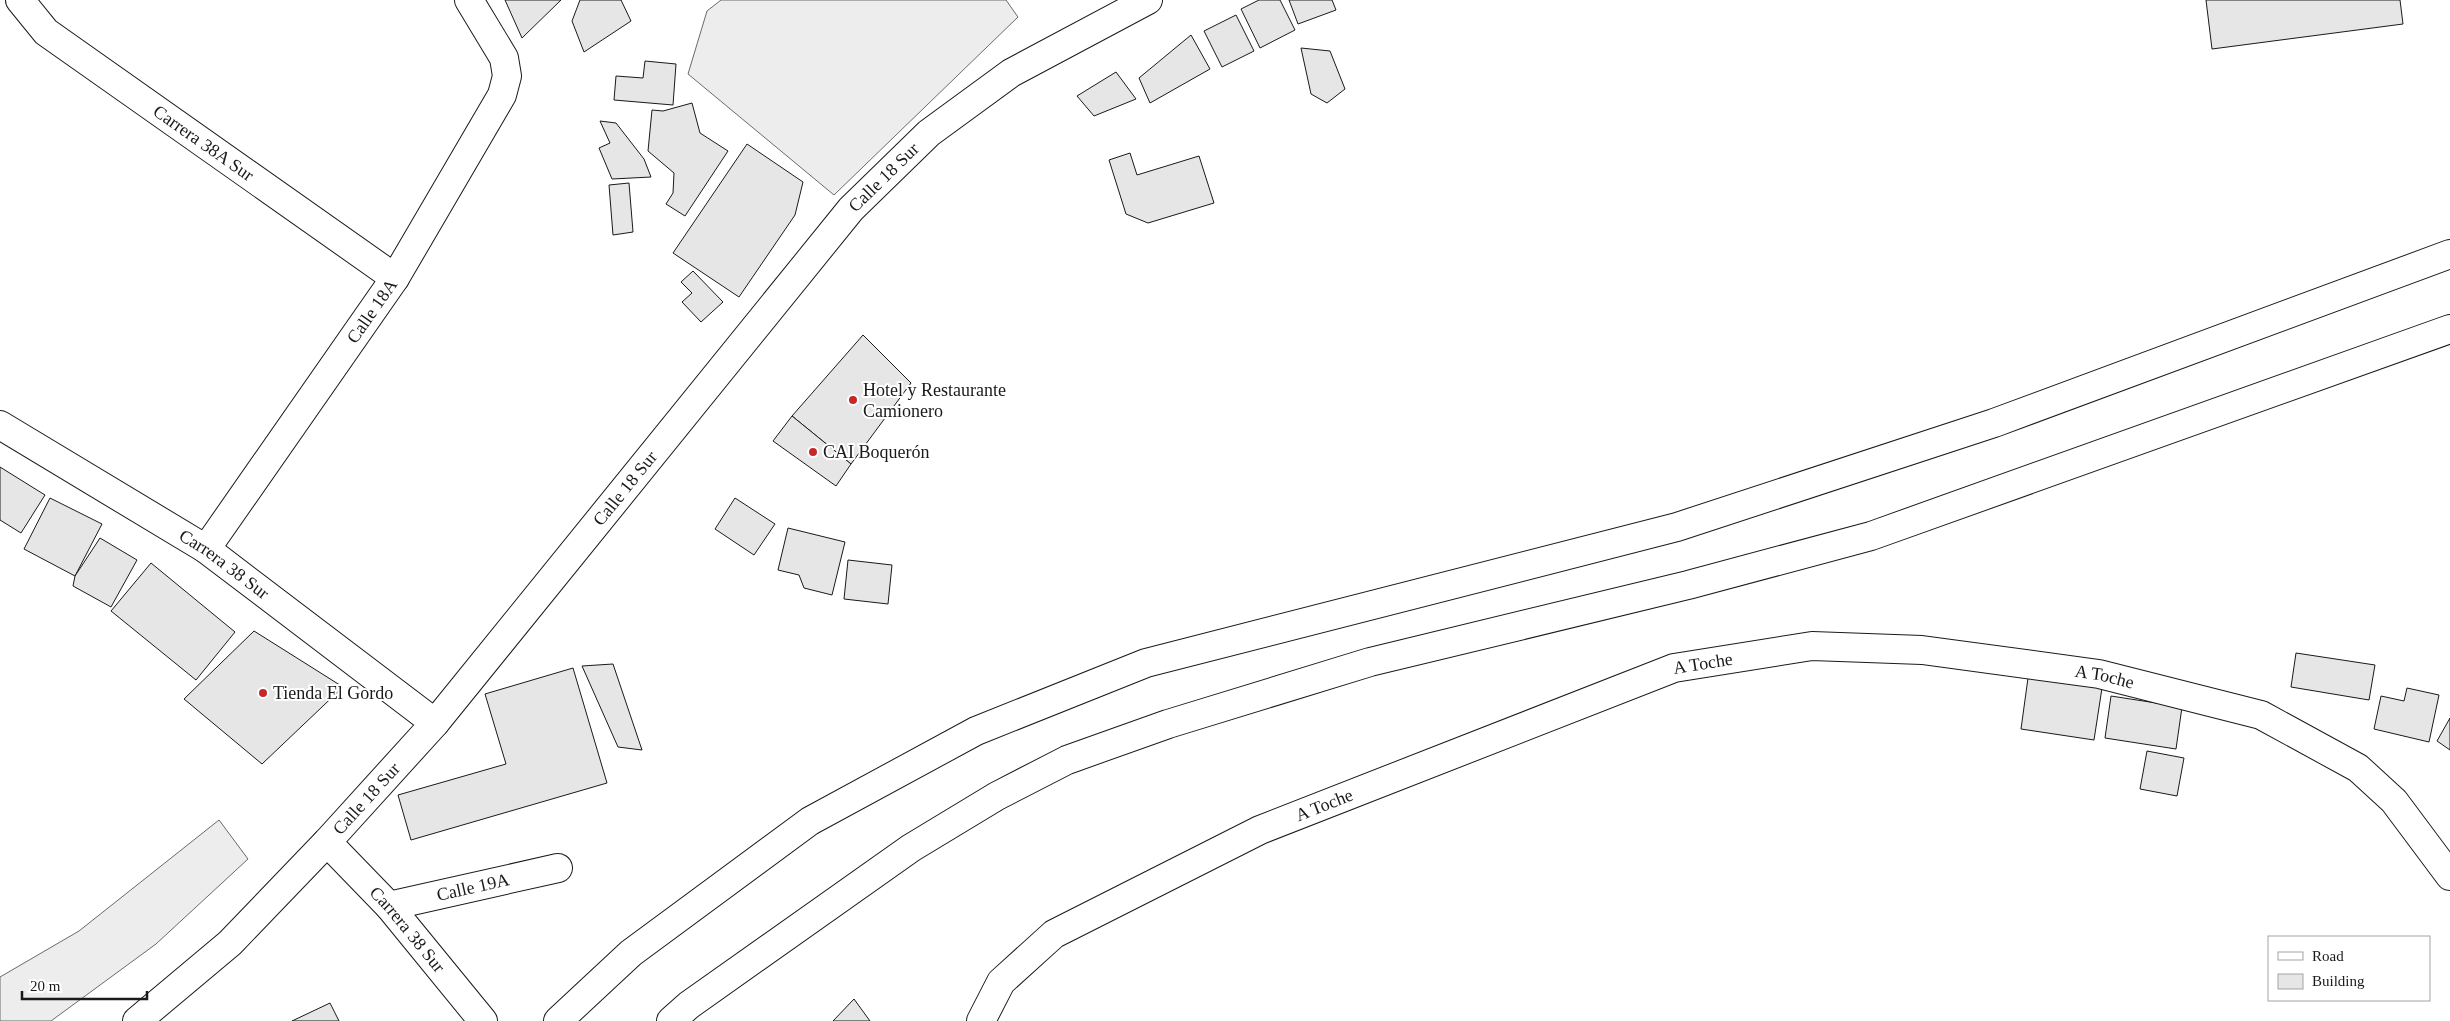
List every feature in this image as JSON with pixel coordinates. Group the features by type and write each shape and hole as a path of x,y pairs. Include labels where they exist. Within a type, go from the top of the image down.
{"main road":[{"name":"Carrera 38A Sur","path":"20,0 46,32 395,278"},
{"name":"Calle 18A","path":"206,549 395,278 502,95 507,76 504,58 469,0"},
{"name":"Calle 18 Sur","path":"137,1021 230,943 328,842 435,723 851,209 929,133 1012,73 1148,0"},
{"path":"558,1021 631,953 810,821 976,731 1146,663 1677,527 1994,423 2450,254"},
{"path":"671,1021 689,1005 911,848 997,796 1067,760 1168,724 1370,662 1688,585 1871,536 2450,329"},
{"name":"Carrera 38 Sur","path":"0,425 206,549 435,723"},
{"name":"A Toche","path":"981,1021 1001,982 1054,934 1260,830 1674,668 1812,646 1922,650 2099,674 2261,715 2358,768 2394,801 2450,876"},
{"name":"Carrera 38 Sur","path":"328,842 389,906 482,1019"},
{"name":"Calle 19A","path":"389,906 558,868"}],"shaded area":[{"path":"721,0 1006,0 1018,17 834,195 688,74 707,11"},
{"path":"219,820 248,859 156,944 51,1021 0,1021 0,977 79,931"}],"building":[{"path":"505,0 561,0 522,38"},
{"path":"580,0 621,0 631,21 584,52 572,21"},
{"path":"1259,0 1280,0 1295,30 1260,48 1241,9"},
{"path":"1289,0 1332,0 1336,10 1298,24"},
{"path":"2206,0 2400,0 2403,24 2212,49"},
{"path":"1236,15 1254,51 1222,67 1204,31"},
{"path":"1191,35 1210,69 1150,103 1139,78"},
{"path":"1301,48 1330,51 1345,89 1327,103 1311,94"},
{"path":"645,61 676,64 673,105 614,100 616,76 643,78"},
{"path":"1116,72 1136,99 1094,116 1077,96"},
{"path":"692,103 700,133 728,151 685,216 666,204 673,193 674,173 648,151 652,110 663,111"},
{"path":"600,121 616,123 644,159 651,177 612,179 599,148 610,143"},
{"path":"747,144 803,182 795,215 739,297 673,253"},
{"path":"1130,153 1137,175 1199,156 1214,203 1148,223 1126,214 1109,160"},
{"path":"629,183 633,232 613,235 609,185"},
{"path":"693,271 723,302 701,322 682,302 692,293 681,282"},
{"name":"Hotel y Restaurante Camionero","path":"863,335 911,383 851,464 792,416"},
{"name":"CAI Boquerón","path":"792,416 851,464 836,486 773,441"},
{"path":"0,467 45,495 21,533 0,520"},
{"path":"50,498 102,524 75,576 24,549"},
{"path":"735,498 775,524 754,555 715,529"},
{"path":"788,528 845,542 832,595 804,588 799,575 778,570"},
{"path":"100,538 137,560 111,607 73,586 75,576"},
{"path":"848,560 892,565 888,604 844,599"},
{"path":"151,563 235,632 196,680 111,611"},
{"name":"Tienda El Gordo","path":"254,631 343,687 262,764 184,699"},
{"path":"2296,653 2375,665 2369,700 2291,687"},
{"path":"613,664 642,750 618,747 582,666"},
{"path":"573,668 607,783 411,840 398,795 506,764 485,694"},
{"path":"2028,678 2102,688 2094,740 2021,729"},
{"path":"2407,688 2439,695 2429,742 2374,729 2381,696 2404,701"},
{"path":"2111,696 2182,707 2176,749 2105,738"},
{"path":"2450,718 2450,750 2437,741"},
{"path":"2147,751 2184,758 2177,796 2140,789"},
{"path":"854,999 870,1021 833,1021"},
{"path":"330,1003 339,1021 292,1021"}],"place":[{"name":"Hotel y Restaurante Camionero","path":"853,400"},
{"name":"CAI Boquerón","path":"813,452"},
{"name":"Tienda El Gordo","path":"263,693"}]}
